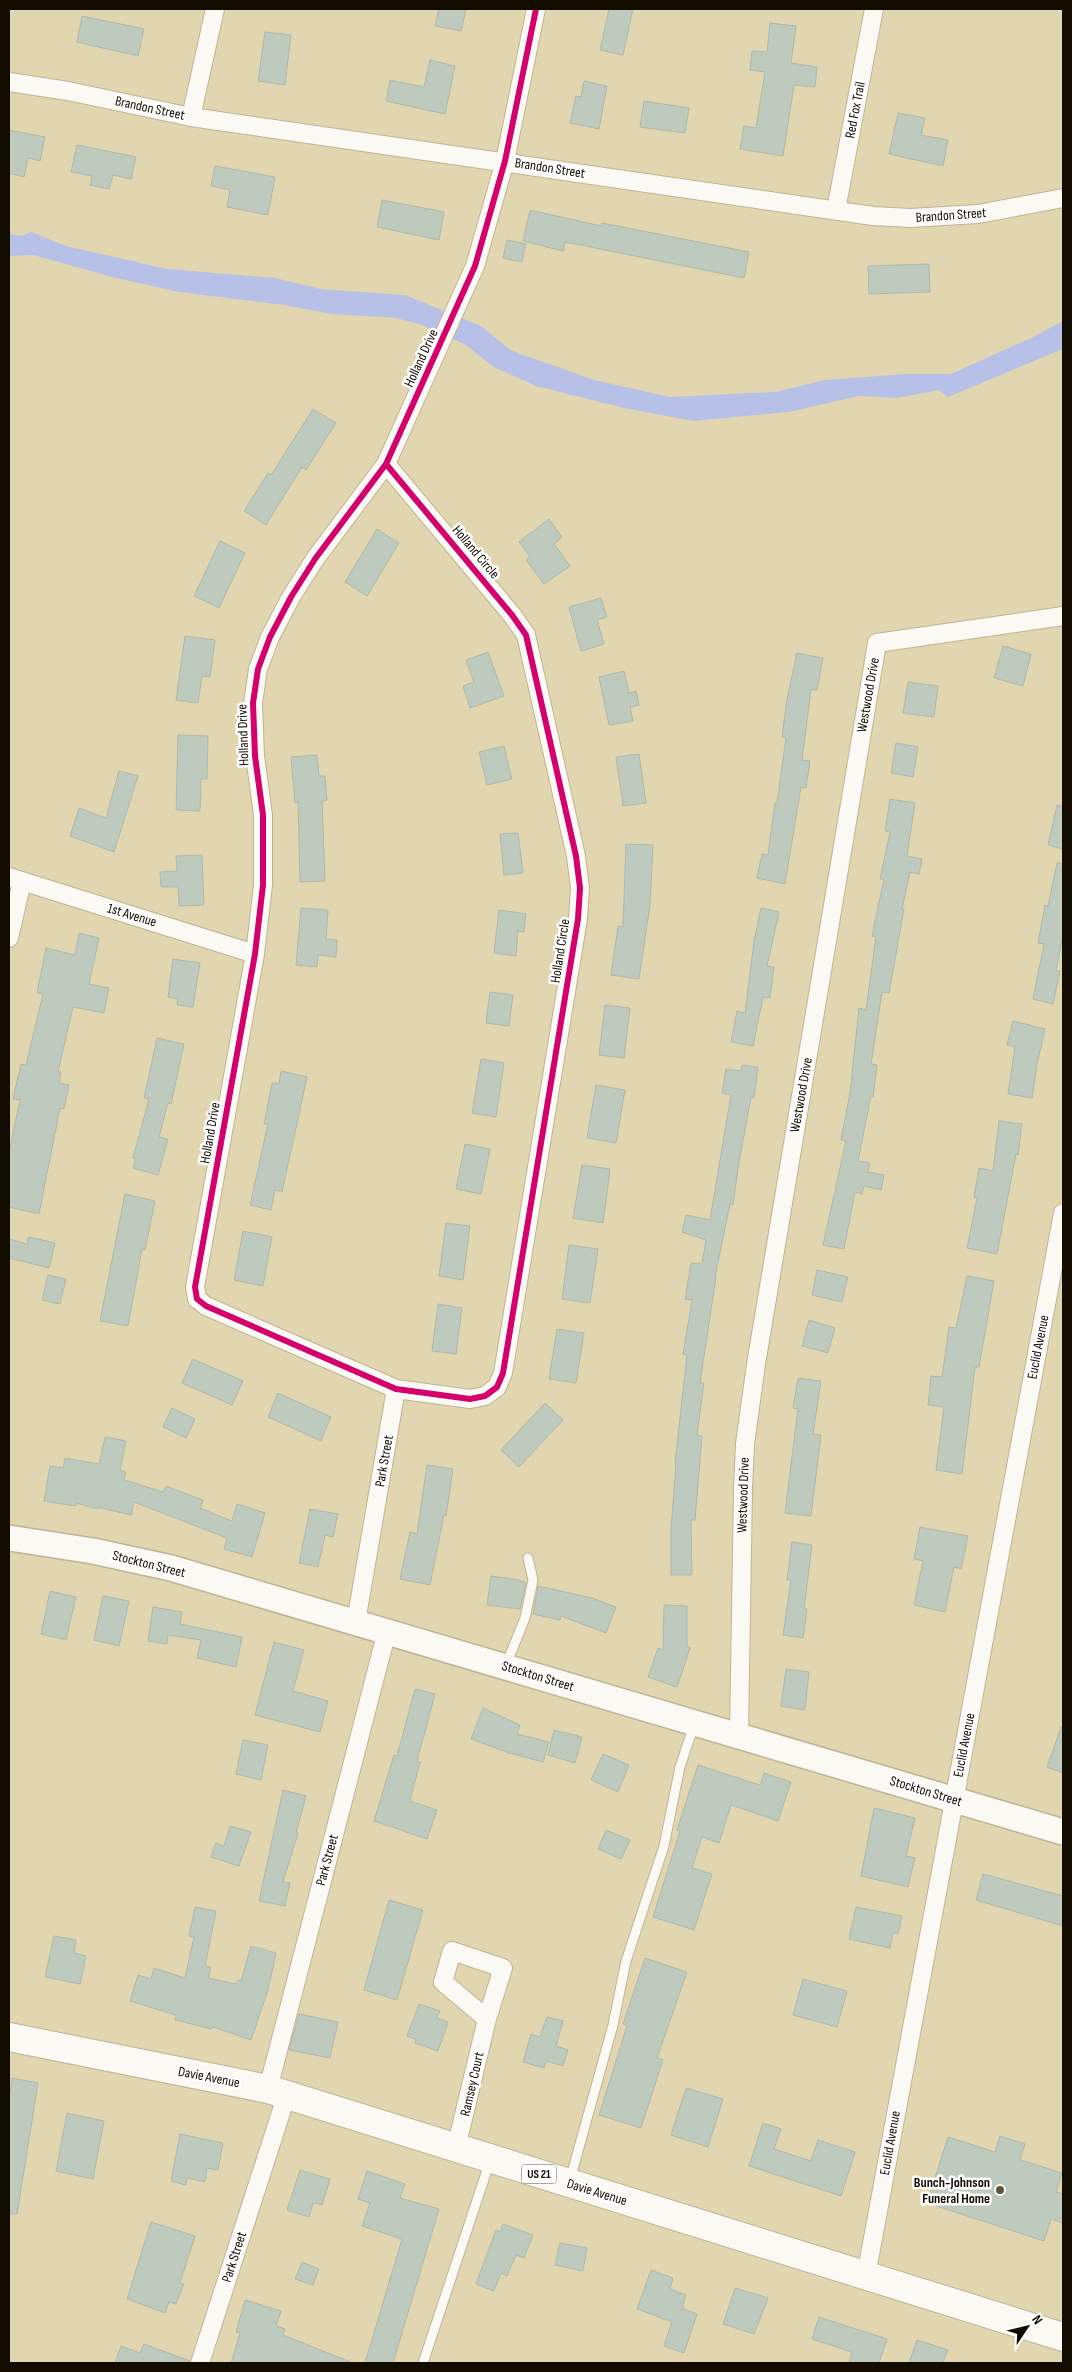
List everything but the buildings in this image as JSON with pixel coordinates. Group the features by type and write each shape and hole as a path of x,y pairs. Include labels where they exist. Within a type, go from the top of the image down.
{"main road":[{"name":"Davie Avenue","path":"9,2038 277,2092 1063,2337"}],"street":[{"path":"191,117 215,9"},
{"name":"Holland Drive","path":"396,1389 206,1306 197,1299 195,1288 255,954 263,885 263,815 255,756 253,703 258,669 270,637 290,597 315,559 386,464 475,266 505,161 536,9"},
{"name":"Red Fox Trail","path":"836,210 874,9"},
{"name":"Brandon Street","path":"9,82 68,91 191,117 836,210 910,218 949,216 978,214 1063,198"},
{"name":"Holland Circle","path":"386,464 512,615 526,635 576,856 580,888 578,919 503,1373 497,1387 485,1396 470,1399 396,1389"},
{"name":"Westwood Drive","path":"739,1736 745,1444 756,1364 877,643 1063,616"},
{"path":"9,938 15,879"},
{"name":"1st Avenue","path":"15,879 255,954"},
{"name":"Euclid Avenue","path":"866,2276 1063,1214"},
{"name":"Park Street","path":"356,1622 396,1389"},
{"name":"Stockton Street","path":"9,1538 133,1559 387,1631 1063,1832"},
{"name":"Park Street","path":"200,2363 277,2092 387,1631"},
{"name":"Ramsey Court","path":"456,2148 487,2020"}],"lane":[{"path":"505,1666 525,1618 534,1580 528,1558"},
{"path":"569,2183 610,2034 626,1962 664,1846 680,1767 694,1722"},
{"path":"423,2363 491,2159"}],"water":[{"path":"31,232 66,246 167,269 275,278 320,289 405,295 481,326 510,350 594,380 670,397 775,392 825,380 906,374 951,374 1031,338 1063,321 1063,349 948,397 939,390 897,398 859,396 789,412 693,421 624,408 536,386 494,367 464,344 422,325 396,318 332,314 284,305 179,292 116,278 33,255 9,256 9,234 22,236"}],"cycle path":[{"path":"386,464 512,615 526,635 576,856 580,888 578,919 503,1373 497,1387 485,1396 470,1399 396,1389 206,1306 197,1299 195,1287 255,954 263,885 263,815 255,756 253,703 258,669 270,637 291,597 315,559 386,464 475,266 505,161 536,9"}],"place":[{"name":"Bunch-Johnson Funeral Home","path":"1000,2190"}]}
